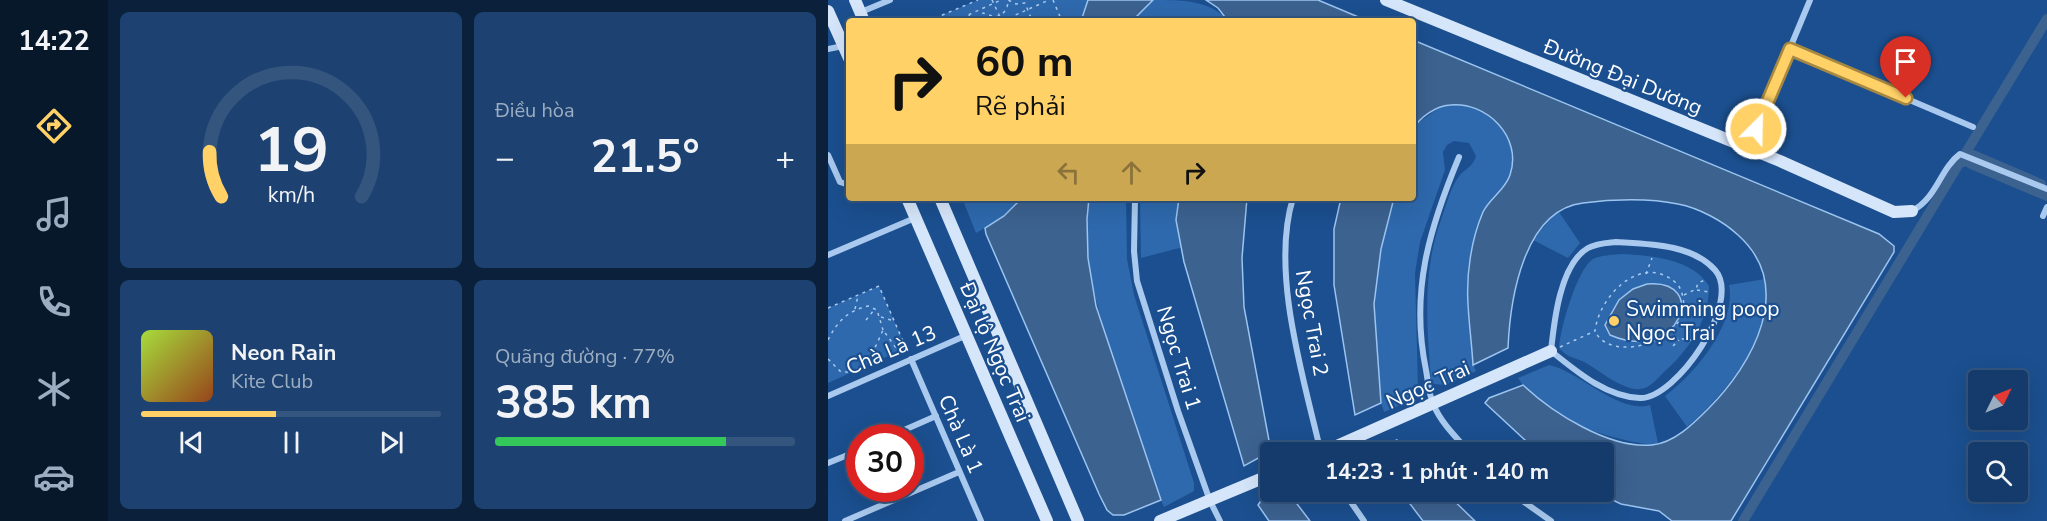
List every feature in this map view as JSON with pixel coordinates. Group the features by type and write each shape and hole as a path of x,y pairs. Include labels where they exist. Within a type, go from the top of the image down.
{"street":[{"path":"855,0 862,17 890,0"},
{"name":"Đường Đại Dương","path":"1386,0 1748,149 1894,212 1912,211"},
{"path":"1748,149 1810,0"},
{"path":"829,16 846,50"},
{"path":"828,49 844,45"},
{"path":"1790,49 1868,86 1972,127"},
{"path":"1912,211 1932,195 1954,158 1960,154 2047,189"},
{"path":"828,155 837,179 842,184 846,184"},
{"path":"1459,157 1442,197 1422,266 1420,325 1433,404 1447,428 1460,442"},
{"name":"Đại lộ Ngọc Trai","path":"909,201 1047,521"},
{"name":"Đại lộ Ngọc Trai","path":"941,201 1078,521"},
{"name":"Ngọc Trai 1","path":"1135,201 1134,251 1137,281 1178,411 1210,501 1220,521"},
{"name":"Ngọc Trai 2","path":"1292,201 1285,243 1285,276 1319,442"},
{"path":"2043,216 2047,207"},
{"path":"828,255 915,217"},
{"path":"1616,242 1661,245 1704,261 1722,281 1722,303 1703,342 1672,381 1650,396 1627,396 1599,385 1555,350 1562,287 1579,256 1591,246 1616,242"},
{"name":"Chà Là 13","path":"828,396 968,335"},
{"name":"Ngọc Trai","path":"1346,442 1555,350"},
{"name":"Chà Là 1","path":"911,360 981,521"},
{"path":"918,424 936,416"},
{"path":"828,463 846,456"},
{"path":"844,521 959,472"},
{"path":"1160,521 1260,479"},
{"path":"1351,502 1364,521"},
{"path":"1524,502 1551,521"}],"path":[{"path":"935,18 978,0"},
{"path":"992,0 999,16"},
{"path":"961,18 1001,0"},
{"path":"999,16 1008,7 1008,0 1016,4 1024,1 1032,18"},
{"path":"1009,18 1051,0 1060,18"},
{"path":"981,9 983,13 981,18"},
{"path":"983,13 999,16"},
{"path":"968,14 970,18"},
{"path":"1646,274 1652,258"},
{"path":"1646,274 1664,274 1678,285 1683,296 1684,311 1680,322 1668,334 1648,343 1618,347 1606,344 1595,331 1600,308 1620,285 1646,274"},
{"path":"1696,289 1698,283 1705,279"},
{"path":"828,308 879,286 906,348"},
{"path":"1683,296 1696,289 1709,292"},
{"path":"854,309 858,295"},
{"path":"828,340 838,322 854,309 868,306 874,309 880,317 883,330 899,352"},
{"path":"866,321 874,309"},
{"path":"880,317 895,321"},
{"path":"856,370 874,350 883,330"},
{"path":"1555,350 1595,331"},
{"path":"1668,334 1680,339 1692,340"},
{"path":"1672,346 1680,339"},
{"path":"828,359 836,369 852,372"}],"shaded area":[{"path":"978,0 1088,0 1082,18 935,18"},
{"path":"1088,0 1153,0 1135,18 1082,18"},
{"path":"1153,0 1185,1 1204,5 1225,18 1135,18"},
{"path":"1206,0 1318,0 1361,18 1226,18 1218,8"},
{"path":"1416,41 1879,234 1894,246 1894,252 1731,521 1672,521 1659,511 1621,504 1614,501 1614,442 1527,442 1485,403 1489,398 1523,385 1550,407 1600,435 1635,445 1652,445 1668,441 1696,421 1725,391 1753,348 1762,325 1766,301 1764,278 1755,256 1738,235 1725,225 1686,206 1667,202 1618,200 1583,203 1563,209 1546,222 1533,240 1524,260 1512,306 1508,348 1473,365 1468,300 1471,254 1483,212 1505,185 1510,175 1513,161 1511,147 1498,124 1488,115 1476,109 1463,105 1450,105 1429,113 1416,125"},
{"path":"1463,103 1483,112 1499,126 1510,145 1512,155 1510,174 1483,213 1469,261 1467,294 1469,327 1476,371 1445,385 1434,384 1431,380 1427,301 1434,242 1453,187 1476,156 1469,143 1454,141 1447,145 1443,152 1445,170 1420,242 1415,273 1418,388 1412,400 1384,412 1378,393 1374,304 1376,272 1393,201 1416,201 1416,124 1443,105"},
{"path":"963,201 1019,201 999,220 976,233"},
{"path":"1019,201 1089,201 1088,258 1096,306 1161,500 1124,515 1113,515 1107,510 986,234 985,228 1004,216"},
{"path":"1089,201 1126,201 1127,259 1134,295 1194,483 1194,491 1164,507 1141,444 1094,291 1087,247"},
{"path":"1140,201 1179,201 1176,220 1183,247 1141,258"},
{"path":"1179,201 1247,201 1242,258 1244,307 1269,442 1260,442 1260,457 1244,466 1184,262 1176,220"},
{"path":"1340,201 1393,201 1381,249 1374,304 1381,403 1355,415 1334,285 1334,229"},
{"path":"1559,212 1580,243 1568,258 1533,240 1554,214"},
{"path":"1621,254 1657,257 1682,264 1702,277 1709,286 1701,324 1689,345 1652,384 1645,388 1629,388 1620,384 1588,364 1567,355 1559,348 1570,300 1581,274 1593,259"},
{"path":"1765,279 1767,299 1764,319 1745,361 1716,398 1687,427 1665,396 1700,362 1720,332 1730,300 1729,285"},
{"path":"1647,284 1666,286 1678,294 1681,305 1678,318 1669,330 1654,339 1634,341 1610,335 1605,325 1619,300 1633,289"},
{"path":"879,286 906,348 828,383 828,308"},
{"path":"1549,365 1626,404 1650,405 1658,443 1651,445 1633,442 1595,432 1560,416 1544,405 1518,378"},
{"path":"1260,502 1296,502 1310,521 1269,521 1258,505"},
{"path":"1409,502 1455,502 1475,521 1423,521"}],"waterway":[{"path":"1968,149 2047,19"},
{"path":"1966,152 2041,184"},
{"path":"1743,521 1960,162 1964,162"},
{"path":"1971,164 2047,196"}],"place":[{"name":"Swimming poop Ngọc Trai","path":"1614,321"}],"route":[{"path":"1756,129 1790,49 1906,98"}]}
